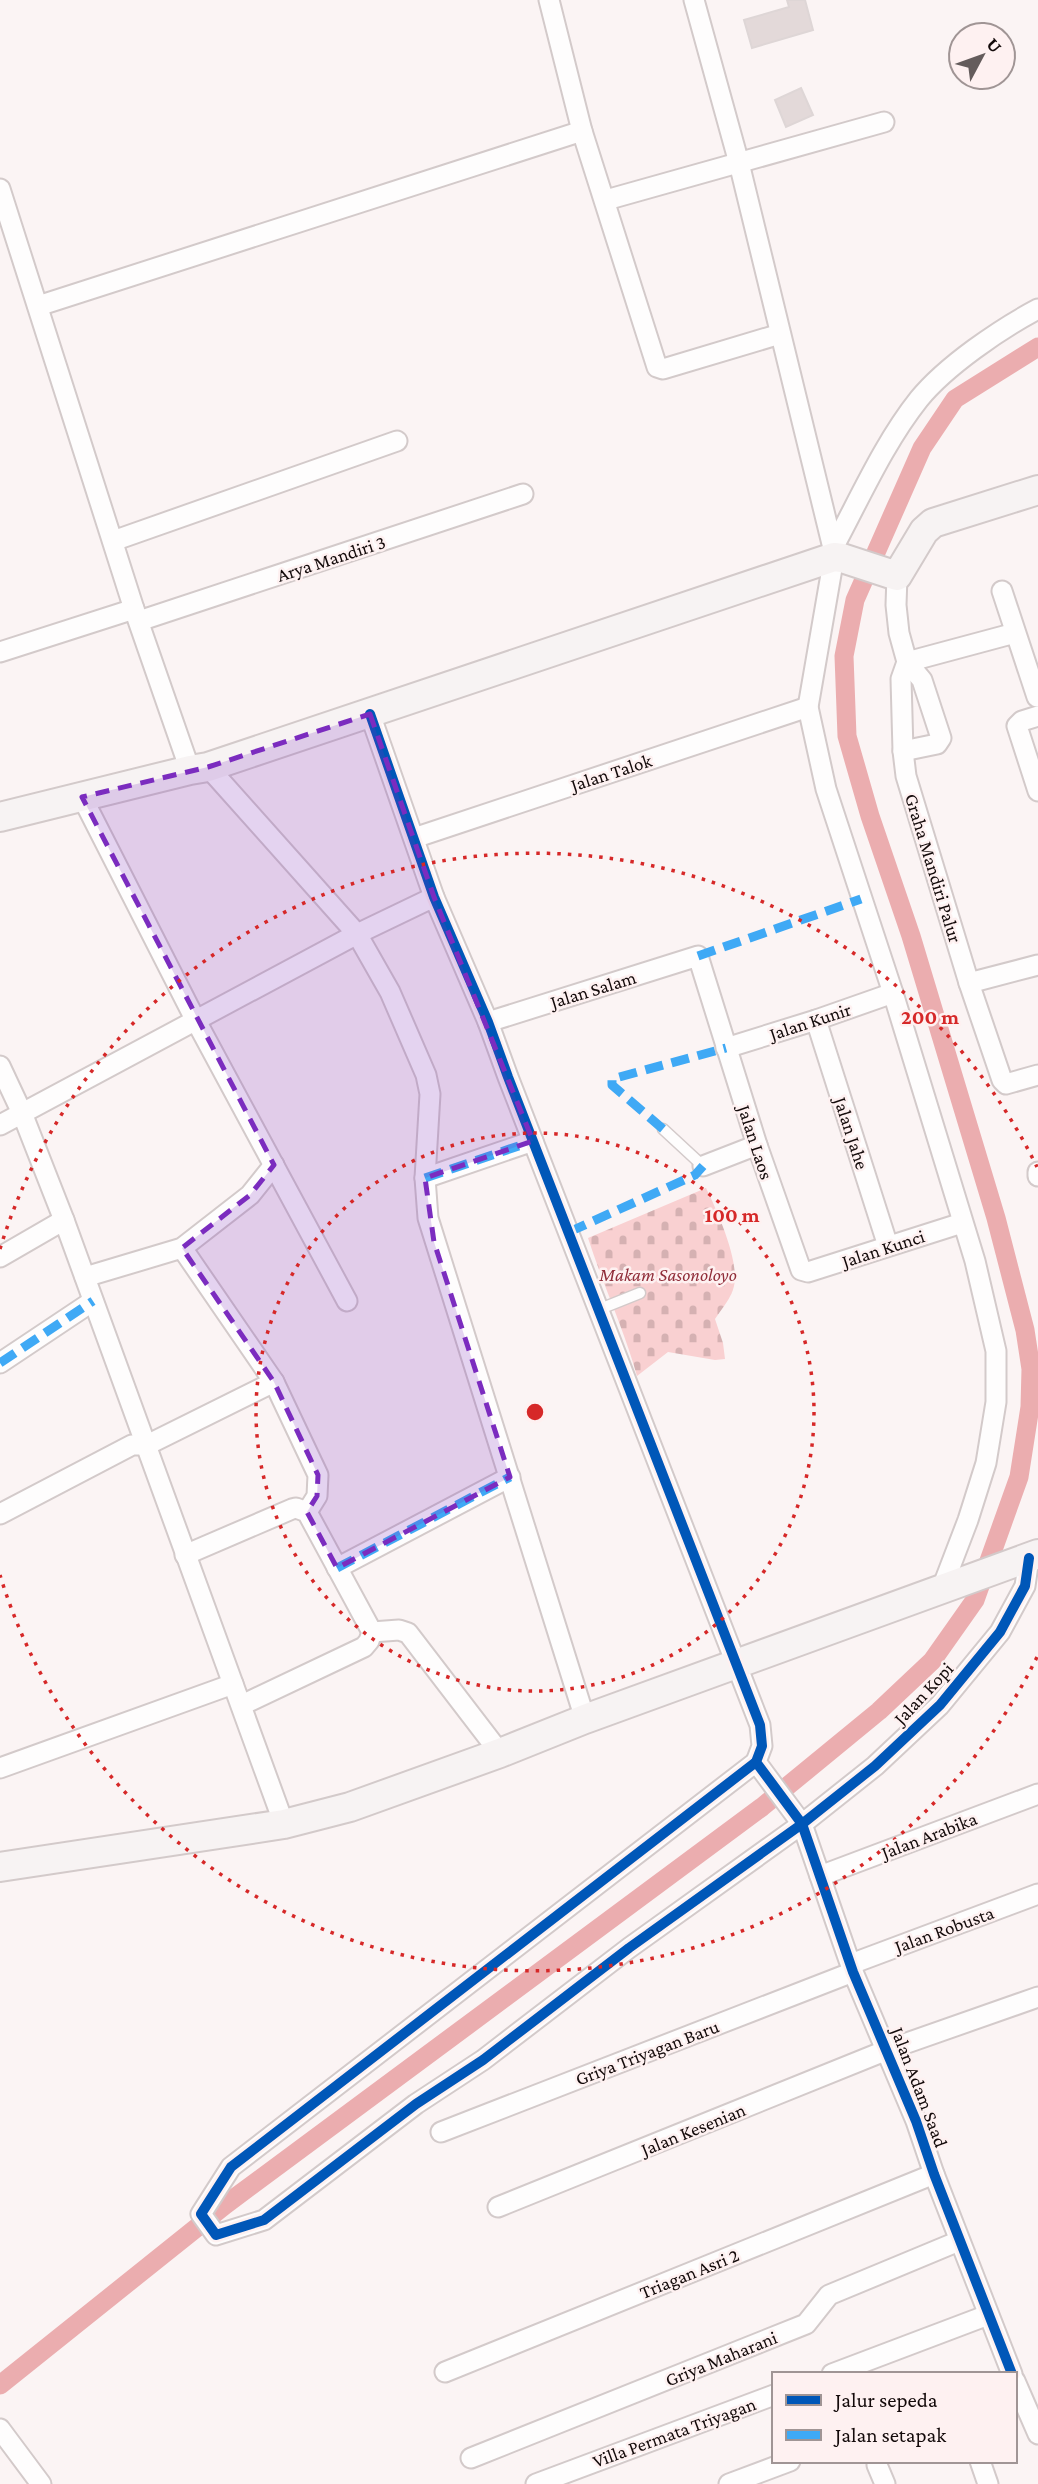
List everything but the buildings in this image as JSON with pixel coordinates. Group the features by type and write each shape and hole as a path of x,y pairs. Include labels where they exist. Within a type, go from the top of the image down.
{"street":[{"path":"694,0 738,163 836,554"},
{"path":"554,1 582,131 657,367 663,369 780,334"},
{"path":"606,201 884,122"},
{"path":"38,306 582,131"},
{"path":"0,189 136,615 199,769 357,934 390,992 426,1075 430,1094 425,1178 428,1218 584,1719"},
{"path":"949,1585 986,1463 996,1402 996,1352 975,1261 893,993 826,789 808,707 836,554 894,436 920,398 938,380 1016,320 1038,309"},
{"path":"113,541 397,441"},
{"path":"0,817 199,769 370,714 836,554 892,575 924,531 933,523 1038,490"},
{"name":"Arya Mandiri 3","path":"0,652 136,615 523,494"},
{"name":"Graha Mandiri Palur","path":"892,575 898,627 908,662 922,680 941,738 937,744 903,751"},
{"path":"1002,591 1037,706 1017,726 1038,791"},
{"path":"908,662 1016,633"},
{"name":"Graha Mandiri Palur","path":"908,662 901,679 906,776 968,983 1002,1080 1006,1084 1038,1074"},
{"name":"Jalan Talok","path":"414,838 808,707"},
{"path":"370,714 434,897 488,1022 738,1665 762,1736 758,1766"},
{"path":"82,797 195,1019 347,1301"},
{"path":"0,1125 195,1019 434,897"},
{"name":"Jalan Salam","path":"488,1022 698,956"},
{"name":"Jalan Laos","path":"698,956 757,1146 799,1267 805,1272"},
{"path":"968,983 1038,965"},
{"name":"Jalan Kunir","path":"726,1048 893,993"},
{"name":"Jalan Jahe","path":"816,1020 888,1246"},
{"path":"0,1066 22,1113 64,1220 284,1824"},
{"path":"425,1178 533,1141"},
{"path":"703,1166 757,1146"},
{"path":"85,1277 182,1248 250,1195 274,1166"},
{"path":"0,1257 64,1220"},
{"name":"Jalan Kunci","path":"805,1272 962,1223"},
{"path":"182,1248 274,1382 318,1475 317,1496 307,1512"},
{"path":"1,1360 93,1301"},
{"path":"0,1514 132,1445 147,1445 274,1382"},
{"path":"337,1568 510,1477"},
{"path":"185,1555 292,1509 307,1512 372,1632 364,1647 242,1705"},
{"path":"0,1867 284,1824 350,1807 1030,1557"},
{"name":"Jalan Kopi","path":"758,1766 231,2167 201,2214 216,2235 264,2220 416,2104 483,2060 799,1819 875,1766 940,1705 1000,1632 1025,1586 1030,1557"},
{"path":"372,1632 399,1630 408,1633 500,1753"},
{"path":"0,1768 233,1684"},
{"name":"Jalan Adam Saad","path":"758,1766 799,1819 852,1968 887,2050 1011,2372"},
{"name":"Jalan Arabika","path":"820,1876 1038,1794"},
{"name":"Jalan Robusta","path":"852,1968 1038,1894"},
{"name":"Griya Triyagan Baru","path":"440,2132 852,1968"},
{"name":"Jalan Kesenian","path":"498,2207 887,2050 1038,1997"},
{"name":"Triagan Asri 2","path":"445,2372 934,2174"},
{"name":"Griya Maharani","path":"471,2458 806,2323 829,2295 960,2241"},
{"path":"837,2372 988,2315"},
{"path":"1017,2386 1038,2434"},
{"name":"Villa Permata Triyagan","path":"536,2484 772,2396"},
{"path":"0,2429 41,2484"},
{"path":"729,2484 785,2463"},
{"path":"981,2463 988,2484"},
{"path":"877,2465 884,2484"}],"lane":[{"path":"663,1129 703,1166"},
{"path":"600,1309 640,1293"}],"highlighted area":[{"path":"370,714 434,897 533,1141 425,1178 434,1242 510,1477 337,1568 307,1512 317,1496 318,1475 274,1382 182,1248 250,1195 274,1165 82,797 208,767"}],"green space":[{"name":"Makam Sasonoloyo","path":"706,1188 726,1236 734,1264 733,1290 715,1319 725,1359 715,1360 668,1352 637,1376 588,1238"}],"waterway":[{"path":"0,2385 225,2205 762,1807 879,1711 932,1661 975,1600 1019,1477 1030,1407 1031,1369 1025,1330 996,1218 847,736 844,656 855,600 922,448 955,399 1038,347"}],"marked path":[{"path":"698,956 861,899"},
{"path":"663,1129 612,1085 612,1079 726,1048"},
{"path":"425,1178 533,1141"},
{"path":"569,1232 695,1175 703,1166"},
{"path":"0,1363 93,1301"},
{"path":"337,1568 510,1477"}],"cycle path":[{"path":"370,714 434,897 488,1022 760,1725 762,1746 756,1762 802,1824 853,1972 916,2121 1011,2372"},
{"path":"756,1762 231,2167 201,2214 216,2235 264,2220 416,2104 483,2060 629,1948 802,1824 875,1766 940,1705 1000,1632 1025,1586 1029,1558"}]}
